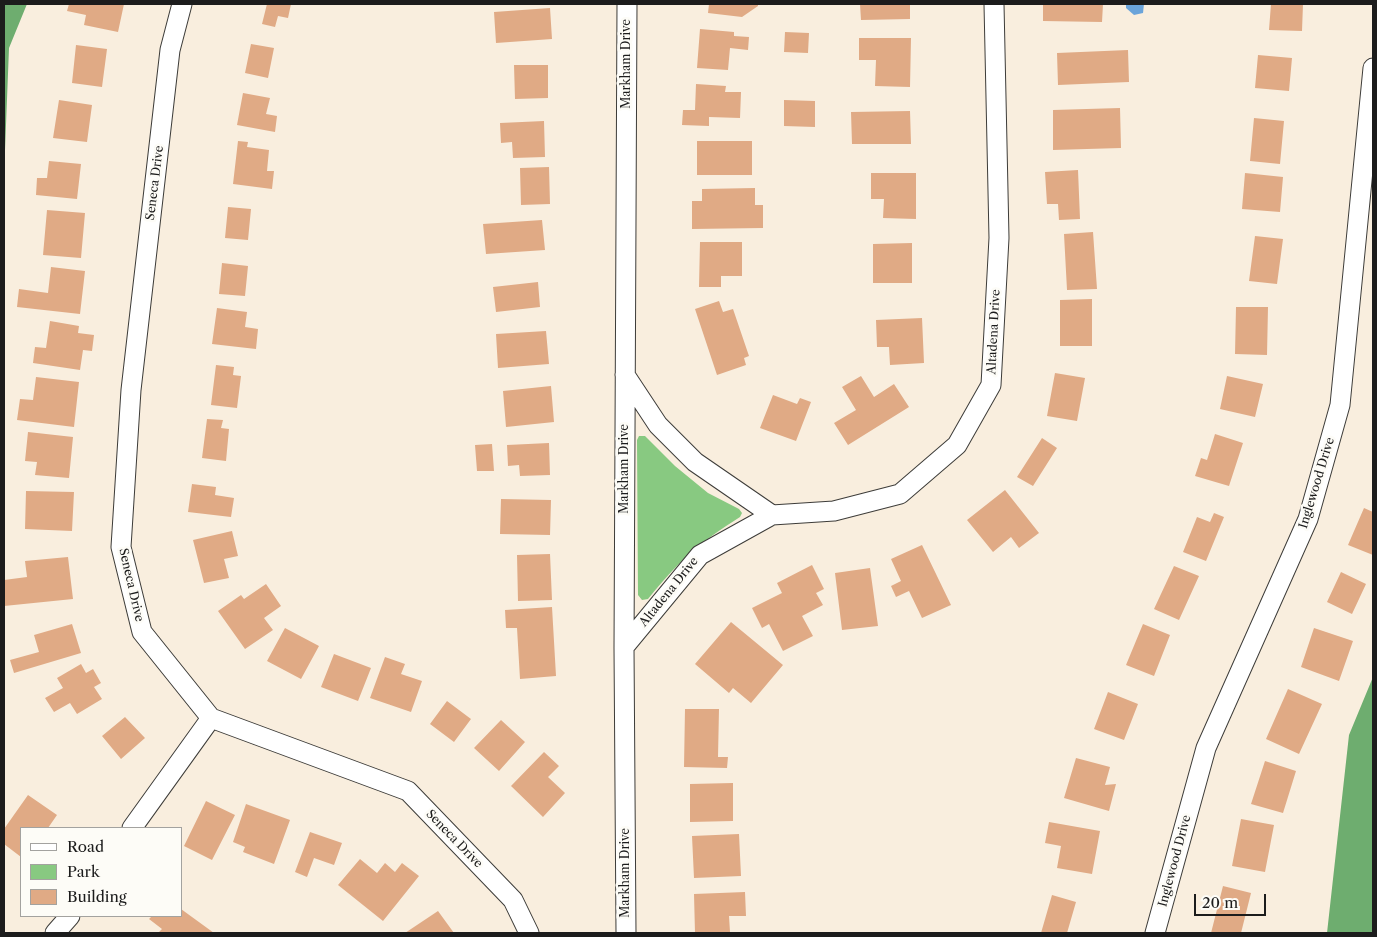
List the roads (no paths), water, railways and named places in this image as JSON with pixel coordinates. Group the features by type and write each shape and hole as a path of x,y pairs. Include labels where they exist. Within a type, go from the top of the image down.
{"street":[{"name":"Seneca Drive","path":"182,4 170,50 137,341 121,547 142,632 211,718 408,791 512,900 529,933"},
{"name":"Markham Drive","path":"626,933 624,647 627,4"},
{"name":"Altadena Drive","path":"624,647 700,555 772,515 834,511 900,494 957,445 991,385 999,238 994,4"},
{"name":"Inglewood Drive","path":"1155,933 1206,748 1308,519 1340,405 1373,68"},
{"path":"625,375 658,426 695,462 772,515"},
{"path":"133,827 211,718"},
{"path":"55,933 69,917"}],"water":[{"path":"1126,4 1144,4 1143,13 1134,15 1126,8"}]}
